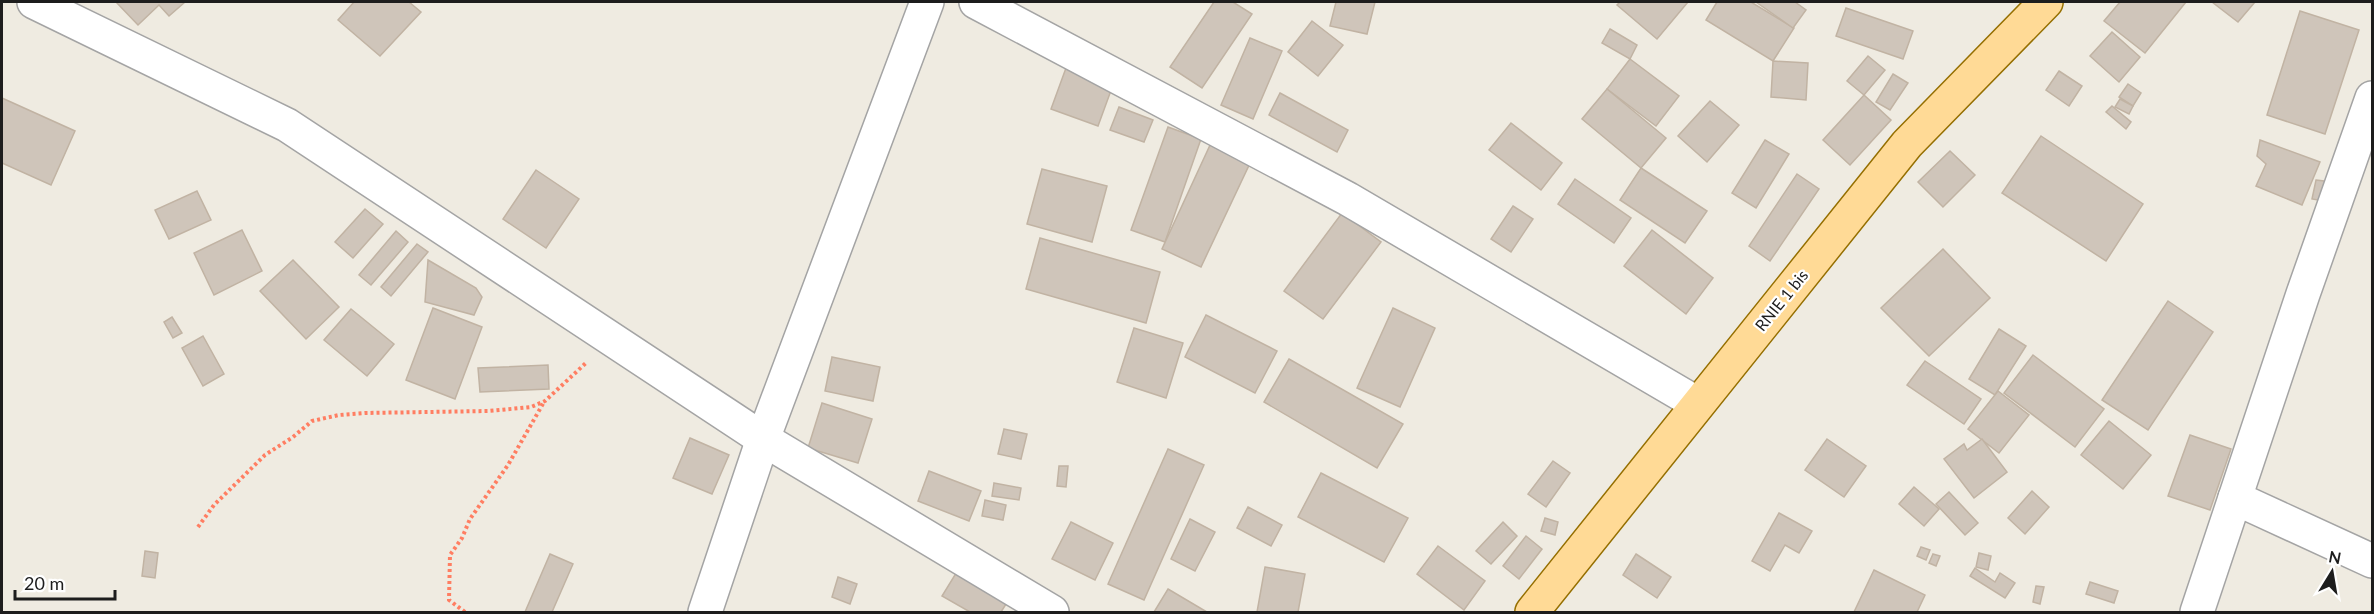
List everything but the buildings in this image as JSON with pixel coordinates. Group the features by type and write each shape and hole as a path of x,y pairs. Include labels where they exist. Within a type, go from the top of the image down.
{"main road":[{"name":"RNIE 1 bis","path":"1532,612 1907,144 2046,2"}],"street":[{"path":"34,2 287,125 763,439 1052,612"},
{"path":"705,612 763,439 927,2"},
{"path":"976,2 1348,199 1698,404"},
{"path":"2197,612 2303,294 2373,99"},
{"path":"2235,498 2373,561"}],"path":[{"path":"465,612 449,600 450,555 462,538 470,519 529,430 545,401 612,338"},
{"path":"198,527 214,505 265,454 293,437 312,421 339,415 365,413 489,411 531,407 545,401"}]}
